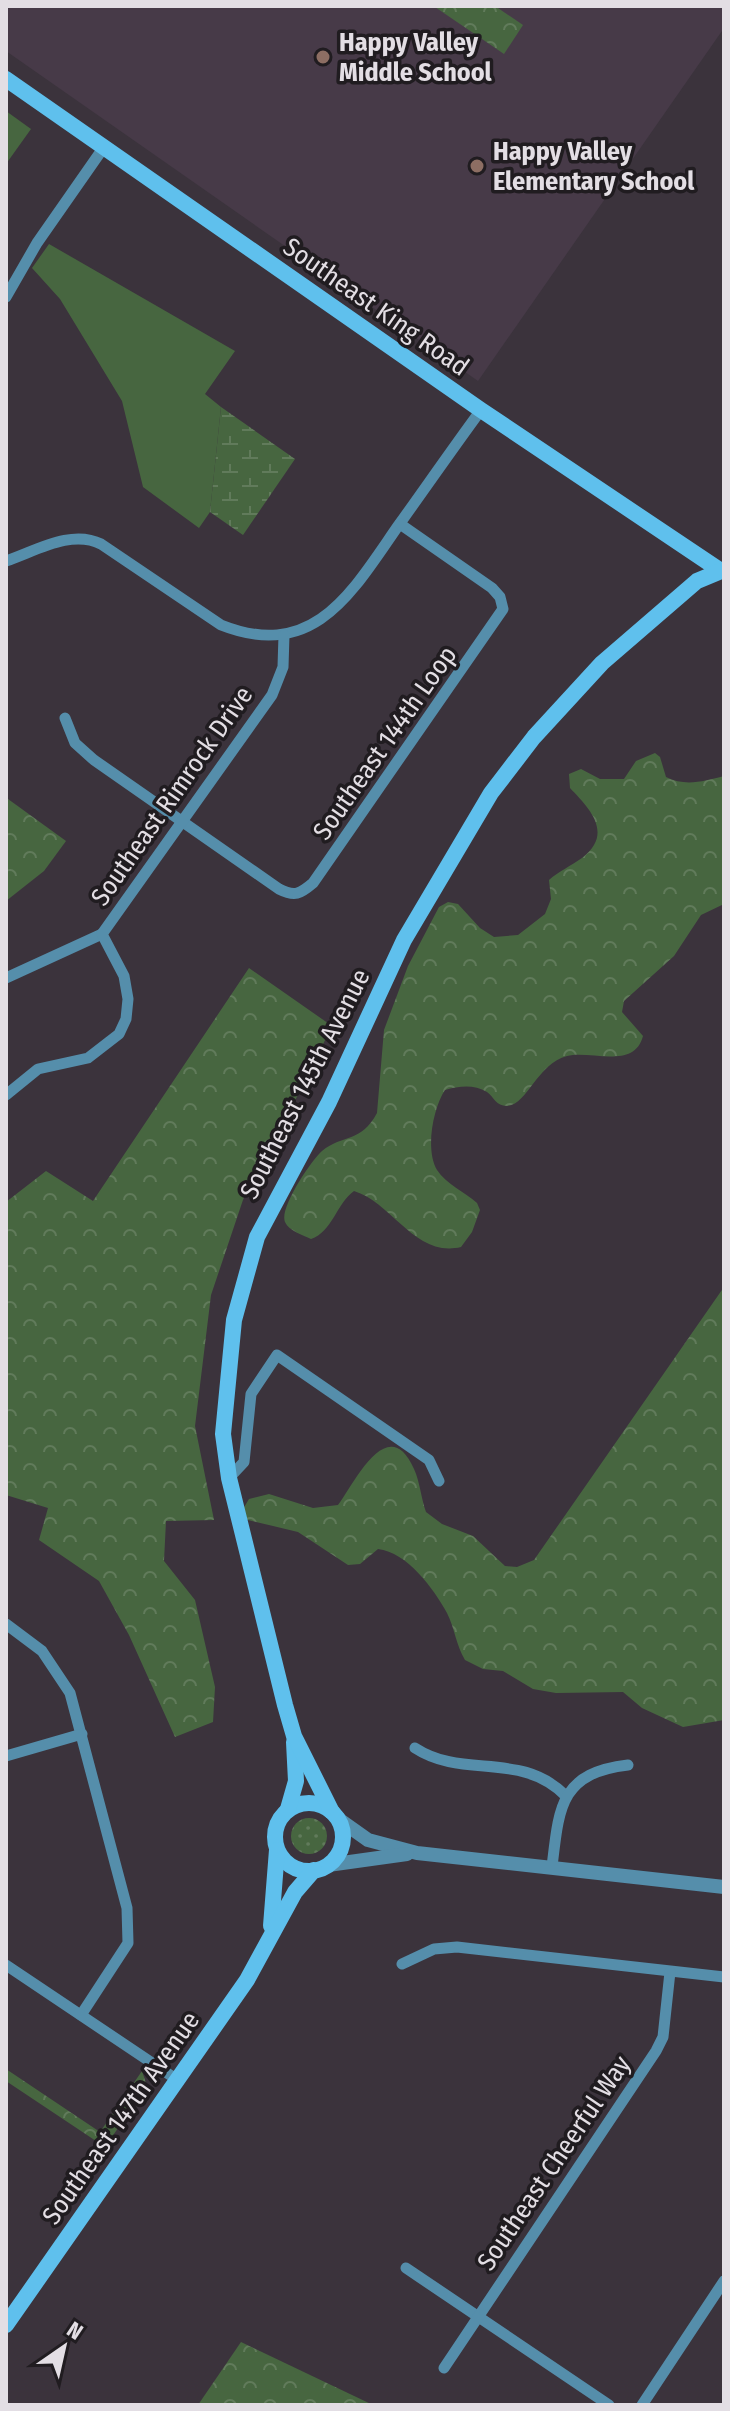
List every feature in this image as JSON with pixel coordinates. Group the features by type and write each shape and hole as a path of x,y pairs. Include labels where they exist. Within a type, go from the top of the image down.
{"main road":[{"name":"Southeast King Road","path":"6,79 481,410 723,571"},
{"name":"Southeast 145th Avenue","path":"321,1868 339,1852 343,1841 335,1815 294,1736 271,1656 229,1478 223,1434 234,1320 247,1265 268,1212 329,1102 420,910 497,784 560,707 654,616 697,581 723,571"},
{"name":"Southeast 145th Avenue","path":"277,1850 275,1831 288,1809 296,1781 294,1736"},
{"path":"288,1809 311,1803 335,1815"},
{"path":"277,1850 292,1867 321,1868"},
{"name":"Southeast 147th Avenue","path":"270,1936 277,1850"},
{"name":"Southeast 147th Avenue","path":"6,2325 247,1980 295,1892 321,1868"}],"street":[{"path":"6,297 37,243 104,147"},
{"path":"6,561 71,538 86,538 101,544 221,625 254,635 284,635 325,618 343,604 481,410"},
{"name":"Southeast 144th Loop","path":"182,822 290,895 301,894 313,883 503,609 500,597 492,588 400,524"},
{"name":"Southeast Rimrock Drive","path":"6,1095 38,1069 88,1058 119,1034 126,1019 128,999 124,976 102,934 279,682 284,635"},
{"path":"65,718 75,743 182,822"},
{"path":"6,978 102,934"},
{"path":"229,1478 244,1462 251,1394 277,1355 429,1460 439,1481"},
{"path":"6,1624 53,1663 70,1693 130,1927 121,1957 81,2015"},
{"path":"6,1756 82,1734"},
{"path":"415,1748 436,1760 527,1770 545,1778 566,1796"},
{"path":"552,1867 560,1809 566,1796 575,1784 591,1772 628,1765"},
{"path":"335,1815 368,1840 417,1853 724,1887"},
{"path":"321,1868 417,1853"},
{"path":"402,1964 434,1949 457,1947 724,1977"},
{"path":"6,1965 176,2079"},
{"name":"Southeast Cheerful Way","path":"444,2368 656,2051 663,2037 670,1972"},
{"path":"406,2268 609,2405"},
{"path":"642,2405 724,2281"}],"shaded area":[{"path":"6,6 724,6 724,28 478,381 6,51"}],"green space":[{"path":"495,6 523,25 504,54 435,7"},
{"path":"6,111 31,129 6,164"},
{"path":"49,244 235,351 205,394 221,407 210,512 199,528 143,487 122,401 60,299 32,268"},
{"path":"221,407 295,459 243,535 210,512"},
{"path":"655,753 660,757 666,777 673,780 695,782 724,776 724,904 701,915 674,956 624,1001 622,1012 643,1036 638,1046 631,1053 621,1056 577,1055 557,1060 521,1099 507,1106 500,1105 487,1092 477,1088 445,1090 432,1129 433,1162 441,1175 477,1203 480,1210 472,1232 461,1247 430,1245 381,1206 354,1191 318,1235 311,1239 290,1228 284,1215 297,1185 311,1164 322,1151 365,1129 377,1113 384,1030 408,966 439,907 448,902 458,904 480,928 494,937 518,935 545,914 551,899 549,880 582,858 597,839 595,821 570,788 569,774 581,769 600,779 624,779 636,761"},
{"path":"8,799 66,841 44,871 6,901"},
{"path":"249,968 332,1026 275,1141 248,1185 211,1295 195,1426 214,1520 166,1521 164,1561 195,1600 215,1687 213,1722 175,1737 129,1635 99,1581 39,1540 48,1508 6,1495 6,1202 46,1171 93,1201"},
{"path":"724,1287 724,1720 683,1727 642,1708 623,1692 556,1693 533,1689 503,1671 483,1669 465,1660 441,1603 418,1573 399,1557 378,1549 360,1564 348,1565 298,1532 244,1519 243,1509 249,1499 269,1494 313,1508 338,1505 372,1457 383,1449 393,1447 404,1453 414,1469 426,1512 442,1524 473,1536 505,1566 517,1567 534,1560"},
{"path":"309,1818 322,1823 327,1836 322,1849 309,1854 296,1849 291,1836 296,1823"},
{"path":"6,2069 100,2132 142,2071 147,2086 105,2147 6,2081"},
{"path":"241,2342 373,2405 198,2405"}],"place":[{"name":"Happy Valley Middle School","path":"323,57"},
{"name":"Happy Valley Elementary School","path":"477,166"}]}
